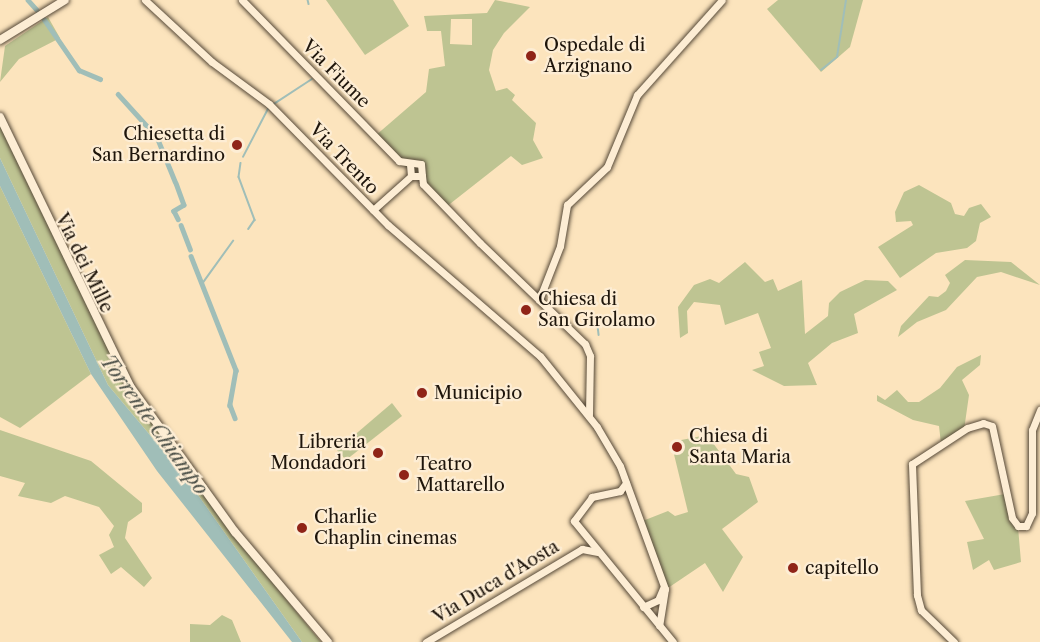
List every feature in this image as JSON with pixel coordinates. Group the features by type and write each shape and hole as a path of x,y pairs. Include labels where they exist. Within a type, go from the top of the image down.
{"main road":[{"path":"0,40 65,0"},
{"name":"Via dei Mille","path":"0,117 108,347 130,387 154,415 235,532 297,608"},
{"path":"297,608 323,642"},
{"path":"297,608 328,642"}],"street":[{"name":"Via Trento","path":"146,0 212,62 268,104 373,210 523,338 540,356 609,444 631,494 663,582"},
{"name":"Via Fiume","path":"242,0 399,161 410,165 421,164 423,184 585,344 590,356 588,393"},
{"path":"539,300 560,246 567,205 607,167 637,95 719,2"},
{"path":"410,165 411,176"},
{"path":"373,210 411,176 422,176"},
{"path":"573,398 583,401 588,393"},
{"path":"588,393 589,416"},
{"path":"954,642 921,610 917,595 912,464 977,424 992,426 1012,518 1018,526 1026,526 1032,513 1032,430 1040,410"},
{"path":"620,491 626,483"},
{"path":"631,494 620,491 596,494 574,521 673,642"},
{"name":"Via Duca d'Aosta","path":"582,549 584,533"},
{"name":"Via Duca d'Aosta","path":"426,642 582,549 599,552"},
{"path":"643,607 658,600 663,582"},
{"path":"659,626 663,582"}],"green space":[{"path":"326,0 393,0 409,26 365,55"},
{"path":"495,0 530,7 504,33 493,50 489,70 496,91 507,88 515,95 512,100 536,123 533,140 543,158 522,165 511,156 446,207 375,136 426,92 429,69 445,66 441,31 427,31 424,16 487,13","holes":["451,19 472,19 472,45 450,44"]},
{"path":"778,0 863,0 850,47 821,72 767,9"},
{"path":"48,17 60,38 19,59 0,82 5,46"},
{"path":"0,117 129,387 229,529 321,642 302,642 186,478 108,385 0,158"},
{"path":"919,185 951,203 955,214 964,216 969,208 981,204 991,217 980,223 976,241 967,248 936,253 900,278 878,247 913,225 911,221 896,222 895,212 904,192"},
{"path":"0,186 91,374 20,428 0,417"},
{"path":"965,260 1011,262 1040,285 1001,272 977,277 946,310 917,322 898,337 901,326 929,296 938,297 946,291 950,283 945,275"},
{"path":"745,262 765,282 773,279 778,291 802,280 805,334 828,316 829,303 840,292 865,280 888,281 897,290 854,314 858,333 832,343 808,363 817,385 784,386 752,370 764,366 759,352 771,348 758,313 725,325 720,305 694,302 687,311 688,333 680,338 678,307 694,285 710,279 719,283"},
{"path":"981,355 980,365 962,380 969,395 964,430 941,444 939,426 913,420 877,401 877,395 885,400 897,390 908,402 919,402 940,388 957,367"},
{"path":"392,403 402,416 346,460 337,450"},
{"path":"0,430 91,461 142,503 142,512 128,522 125,538 152,578 144,587 121,567 111,574 99,555 114,547 109,535 114,526 99,507 65,496 51,503 18,496 25,483 0,476"},
{"path":"707,435 736,474 749,477 758,502 722,529 743,557 723,592 705,563 668,588 640,522 668,511 675,516 688,512 671,442"},
{"path":"1005,494 1018,527 1021,562 994,570 989,560 973,570 967,542 984,539 965,501"},
{"path":"222,615 232,620 241,642 190,642 190,624 210,625"}],"water":[{"path":"0,158 108,385 186,478 302,642 292,642 157,471 91,374 0,186"}],"waterway":[{"path":"28,0 37,10"},
{"path":"308,0 309,4"},
{"path":"821,70 837,57 846,0"},
{"path":"44,19 79,70 100,79"},
{"path":"274,104 312,79"},
{"path":"118,94 157,137 175,181"},
{"path":"243,157 268,109"},
{"path":"241,163 239,177 255,220 249,229"},
{"path":"176,183 184,205 174,211 178,219"},
{"path":"181,225 190,249"},
{"path":"202,284 233,241"},
{"path":"191,256 236,370 230,405 235,418"},
{"path":"597,318 599,335"}],"place":[{"name":"Ospedale di Arzignano","path":"531,56"},
{"name":"Chiesetta di San Bernardino","path":"237,145"},
{"name":"Chiesa di San Girolamo","path":"526,310"},
{"name":"Municipio","path":"422,393"},
{"name":"Chiesa di Santa Maria","path":"677,447"},
{"name":"Libreria Mondadori","path":"378,453"},
{"name":"Teatro Mattarello","path":"404,475"},
{"name":"Charlie Chaplin cinemas","path":"302,528"},
{"name":"capitello","path":"793,568"}],"water label":[{"name":"Torrente Chiampo","path":"154,425"}]}
